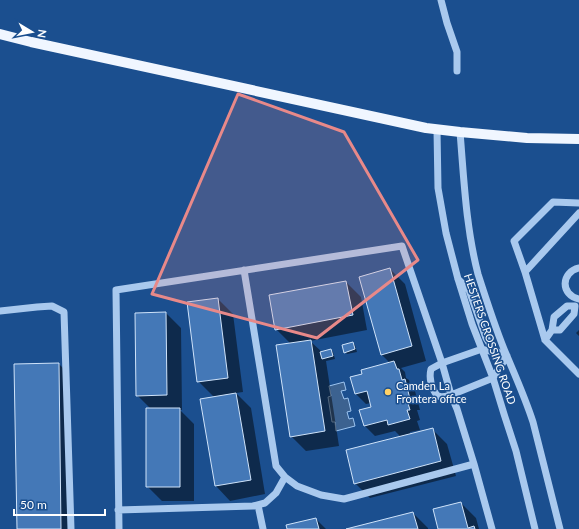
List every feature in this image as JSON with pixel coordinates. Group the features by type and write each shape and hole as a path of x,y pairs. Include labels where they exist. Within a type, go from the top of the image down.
{"main road":[{"path":"0,34 437,130 527,138 579,139"},
{"path":"0,41 31,42"}],"street":[{"path":"441,0 457,52 457,71"},
{"name":"HESTERS CROSSING ROAD","path":"437,130 438,188 446,233 472,324 493,378 516,451 535,529"},
{"name":"HESTERS CROSSING ROAD","path":"460,132 466,215 478,273 492,317 528,406 560,529"},
{"path":"579,203 553,202 514,241 525,272 545,340 579,374"},
{"path":"525,272 579,213"},
{"path":"119,529 116,290 402,246 442,363 451,395 457,408 492,529"},
{"path":"577,301 568,293 565,283 569,273 579,268"},
{"path":"244,270 276,466 285,477 297,486 321,495 344,499 474,464"},
{"path":"458,279 469,290 486,338 493,349 507,356"},
{"path":"545,340 552,330 554,317 567,306 577,301"},
{"path":"552,330 560,330 574,314 577,301"},
{"path":"0,311 52,306 64,312 71,529"},
{"path":"482,349 507,356 493,378 445,397 438,396 430,380 432,369 442,363 482,349"},
{"path":"118,510 253,506 265,503 276,493 285,477"},
{"path":"258,505 263,529"}],"highlighted area":[{"path":"238,94 344,132 418,260 317,338 152,294"}],"water":[{"path":"344,382 346,390 341,391 344,399 348,398 351,411 347,412 349,419 353,418 355,426 336,431 335,422 332,422 328,397 331,396 329,386"}],"building":[{"path":"390,268 412,346 381,355 359,277"},
{"path":"346,281 353,315 275,330 269,295"},
{"path":"218,298 228,378 197,382 187,302"},
{"path":"166,312 167,395 136,396 135,313"},
{"path":"311,340 325,431 290,437 276,345"},
{"path":"353,342 355,349 344,353 342,345"},
{"path":"331,349 333,356 322,359 320,352"},
{"name":"Camden La Frontera office","path":"394,361 397,369 399,369 402,380 405,379 410,399 407,400 410,410 407,410 410,419 388,425 387,420 364,426 359,410 371,407 367,391 355,394 350,377 362,374 361,370"},
{"path":"59,363 61,529 17,529 14,364"},
{"path":"236,393 251,480 215,486 200,399"},
{"path":"146,408 180,408 180,487 146,487"},
{"path":"433,428 441,461 354,484 346,450"},
{"path":"461,502 468,528 474,526 475,529 438,529 433,509"},
{"path":"413,512 418,529 346,529"},
{"path":"316,518 319,529 287,529 286,525"}],"place":[{"name":"Camden La Frontera office","path":"388,392"}]}
